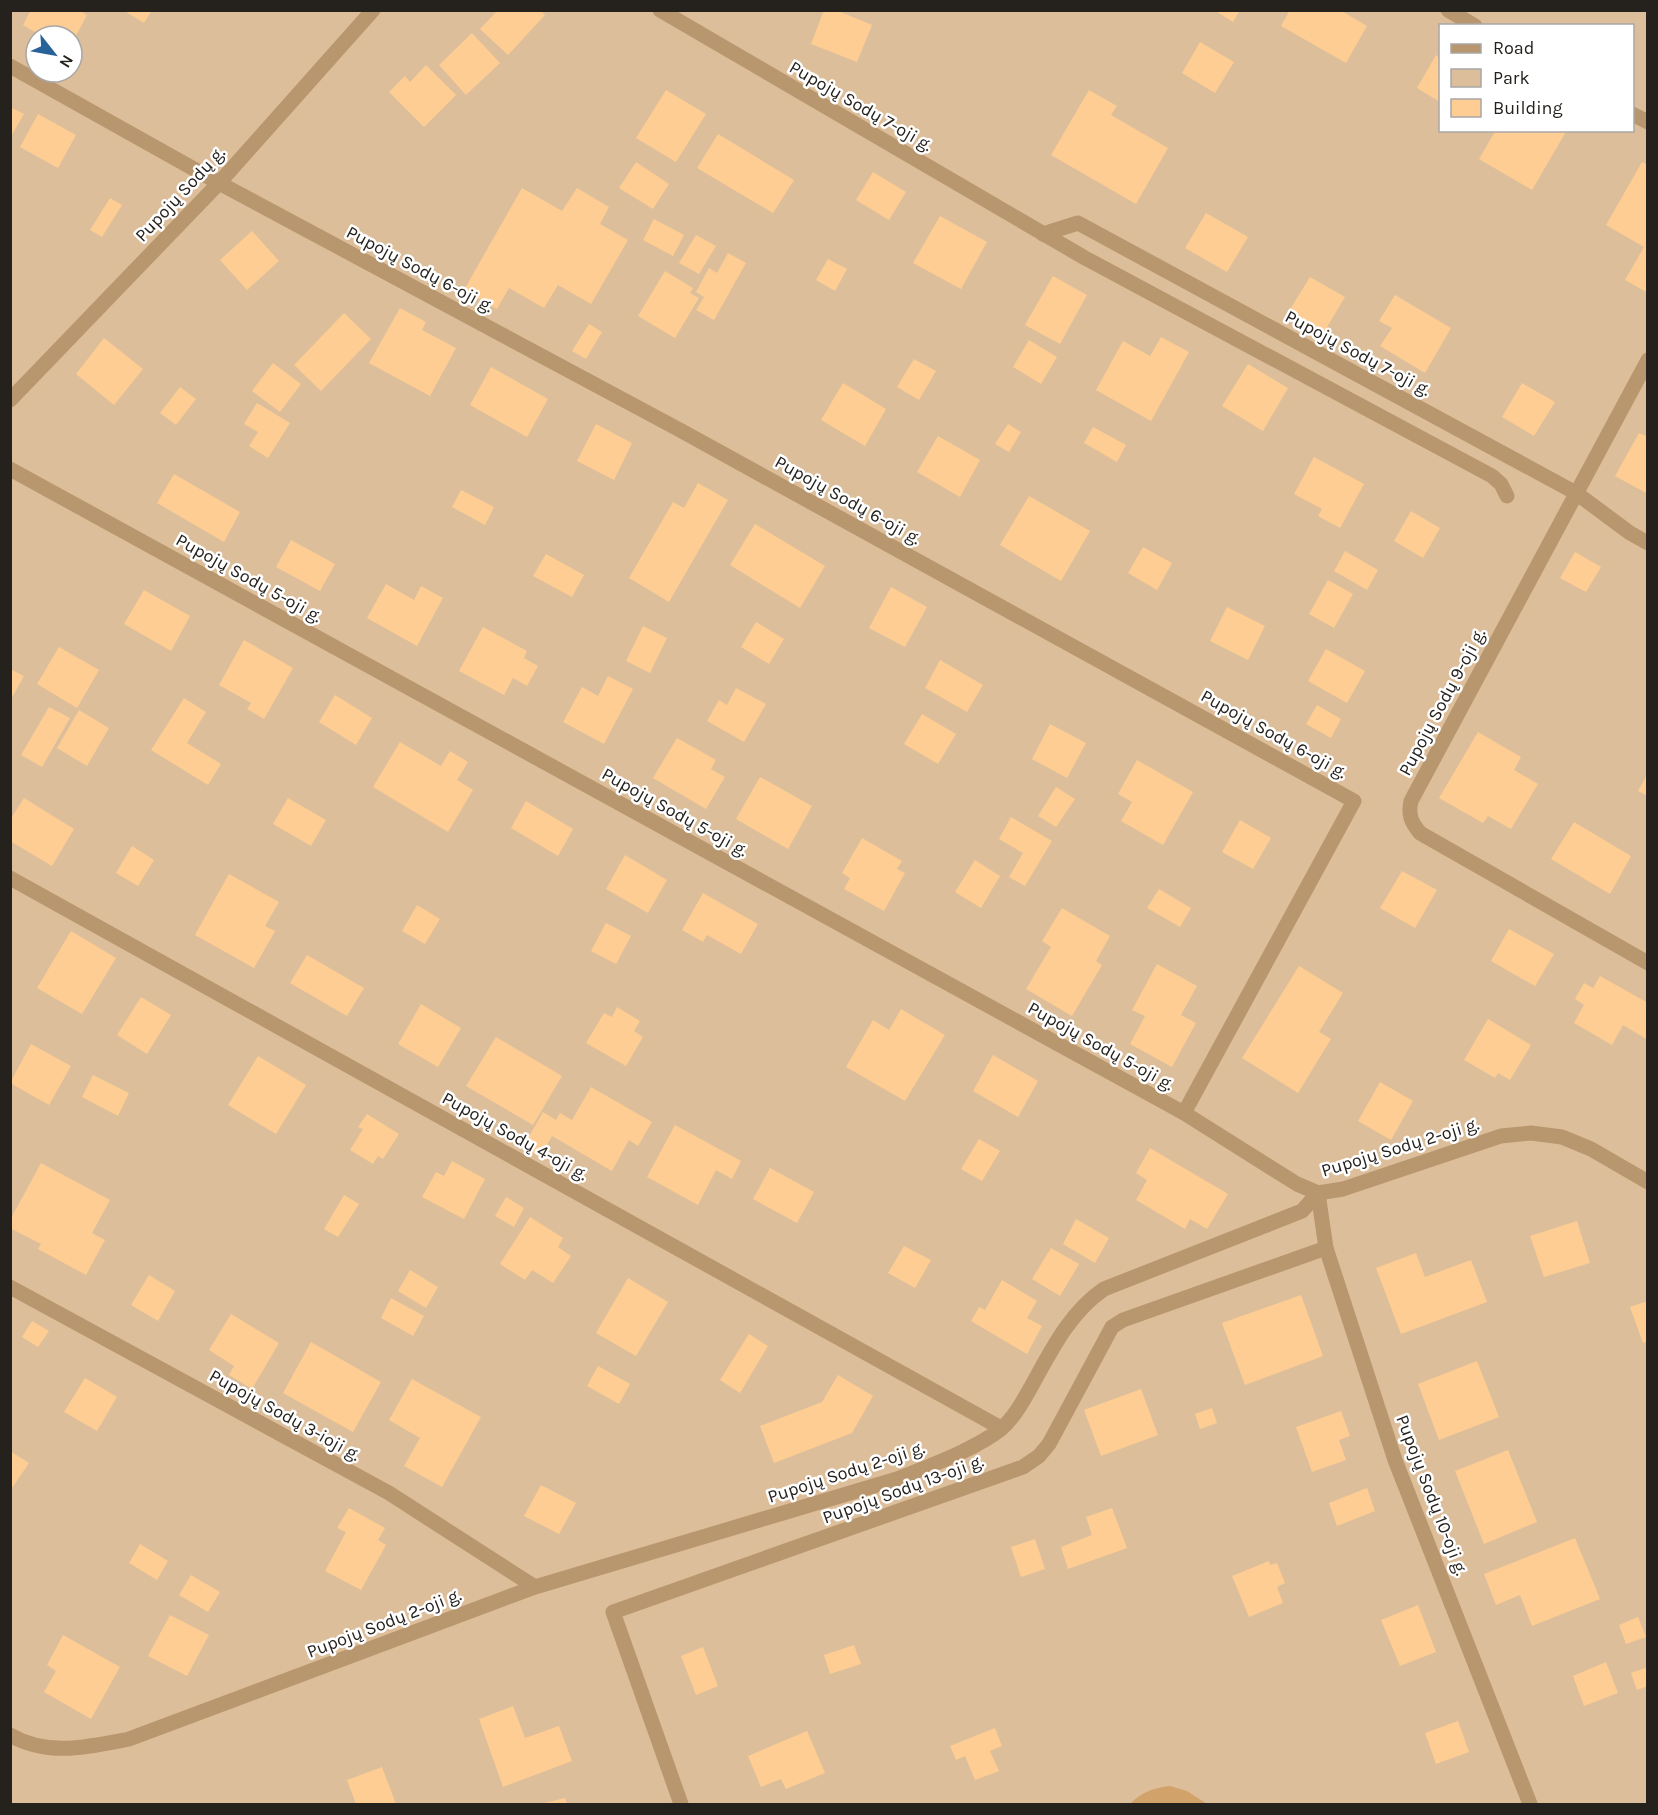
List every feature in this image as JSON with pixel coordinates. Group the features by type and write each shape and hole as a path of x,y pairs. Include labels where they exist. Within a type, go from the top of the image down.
{"street":[{"name":"Pupojų Sodų g.","path":"10,400 219,183 373,10"},
{"name":"Pupojų Sodų 7-oji g.","path":"660,10 1042,234 1492,476 1501,484 1507,496"},
{"path":"1448,10 1472,24"},
{"name":"Pupojų Sodų 6-oji g.","path":"10,66 219,183 678,429 1354,801 1184,1113"},
{"name":"Pupojų Sodų 7-oji g.","path":"1042,234 1078,224 1576,493 1647,543"},
{"name":"Pupojų Sodų 9-oji g.","path":"1647,360 1411,801 1409,813 1412,824 1420,833 1647,963"},
{"name":"Pupojų Sodų 5-oji g.","path":"10,469 1184,1113 1297,1184 1318,1193"},
{"name":"Pupojų Sodų 4-oji g.","path":"10,878 1002,1428"},
{"name":"Pupojų Sodų 2-oji g.","path":"10,1735 28,1745 74,1750 129,1739 535,1587 897,1479 946,1459 1002,1428 1020,1406 1066,1325 1087,1301 1104,1289 1302,1210 1318,1193 1343,1189 1501,1136 1532,1132 1562,1137 1591,1149 1647,1182"},
{"name":"Pupojų Sodų 10-oji g.","path":"1318,1193 1326,1248 1395,1460 1520,1772 1530,1804"},
{"name":"Pupojų Sodų 13-oji g.","path":"681,1804 613,1612 1023,1467 1039,1456 1049,1444 1112,1327 1122,1320 1326,1248"},
{"name":"Pupojų Sodų 3-ioji g.","path":"10,1287 389,1493 535,1587"}],"green space":[{"path":"11,11 1647,11 1647,1804 11,1804"}],"shaded area":[{"path":"1170,1786 1187,1791 1207,1804 1130,1804 1148,1791"}],"building":[{"path":"31,10 78,10 87,15 82,24 23,25"},
{"path":"123,10 152,10 144,23"},
{"path":"498,10 540,10 545,15 508,55 480,29"},
{"path":"824,10 836,10 872,25 857,62 811,44"},
{"path":"1214,10 1240,10 1233,22"},
{"path":"1290,10 1340,10 1367,26 1346,63 1281,26"},
{"path":"472,33 500,63 466,95 439,65"},
{"path":"1200,42 1234,62 1215,93 1182,73"},
{"path":"1436,55 1439,57 1439,101 1417,88"},
{"path":"426,65 456,95 424,127 389,92 405,76 410,82"},
{"path":"666,90 706,114 676,162 636,138"},
{"path":"1089,90 1117,106 1111,115 1168,148 1136,204 1051,155"},
{"path":"10,107 24,114 10,138"},
{"path":"38,114 76,135 58,168 20,147"},
{"path":"1495,132 1566,132 1532,190 1479,159"},
{"path":"718,134 794,180 773,213 697,168"},
{"path":"636,162 669,184 653,209 619,188"},
{"path":"1642,162 1648,165 1648,293 1625,280 1644,247 1606,225"},
{"path":"873,172 906,192 889,220 856,200"},
{"path":"522,188 562,211 577,188 609,207 600,224 628,240 591,304 558,285 544,308 509,288 497,309 464,290"},
{"path":"110,198 122,205 102,237 90,230"},
{"path":"1206,213 1248,237 1227,272 1185,248"},
{"path":"940,216 987,242 961,289 913,263"},
{"path":"654,219 684,235 673,256 643,240"},
{"path":"252,231 279,261 247,290 220,260"},
{"path":"696,235 716,246 699,274 679,263"},
{"path":"728,253 746,263 714,320 696,310 704,297 696,292 709,268 717,273"},
{"path":"828,259 847,269 835,291 816,280"},
{"path":"665,271 693,288 690,293 699,298 675,338 638,316"},
{"path":"1053,276 1087,295 1060,344 1025,325"},
{"path":"1310,277 1345,297 1324,332 1289,311"},
{"path":"1395,295 1451,328 1425,373 1380,346 1392,328 1379,321"},
{"path":"400,308 426,322 422,330 456,348 430,396 369,363"},
{"path":"344,313 371,339 321,391 294,365"},
{"path":"589,324 602,332 586,359 572,351"},
{"path":"1161,337 1189,352 1151,421 1096,390 1123,341 1150,356"},
{"path":"104,338 143,369 114,405 76,374"},
{"path":"1029,340 1057,357 1041,384 1013,367"},
{"path":"914,359 936,371 919,400 897,387"},
{"path":"273,363 301,384 280,412 252,391"},
{"path":"1248,364 1288,388 1263,431 1222,406"},
{"path":"491,367 548,399 527,437 470,405"},
{"path":"843,383 886,409 865,446 821,420"},
{"path":"1522,383 1555,402 1534,436 1502,417"},
{"path":"180,387 196,399 176,425 160,413"},
{"path":"257,403 290,423 268,458 249,446 258,432 244,424"},
{"path":"596,424 632,443 614,480 577,461"},
{"path":"1008,424 1021,432 1009,452 995,444"},
{"path":"1093,427 1126,445 1117,462 1084,443"},
{"path":"1639,433 1648,437 1648,494 1615,476"},
{"path":"938,436 980,460 960,497 917,472"},
{"path":"1314,457 1364,484 1340,528 1318,516 1322,509 1294,494"},
{"path":"174,474 240,512 224,542 157,503"},
{"path":"698,483 728,500 669,602 629,578 673,502 684,508"},
{"path":"461,490 494,507 485,525 452,507"},
{"path":"1029,496 1090,531 1061,581 1000,545"},
{"path":"1411,511 1440,528 1423,558 1394,541"},
{"path":"755,524 825,566 800,608 730,565"},
{"path":"291,540 335,564 320,591 276,567"},
{"path":"1143,547 1172,563 1157,590 1128,573"},
{"path":"1345,551 1378,570 1367,590 1334,571"},
{"path":"1575,552 1601,567 1586,592 1560,578"},
{"path":"546,554 584,575 572,597 533,576"},
{"path":"1328,580 1353,594 1334,628 1309,614"},
{"path":"386,584 414,600 421,586 443,598 417,646 367,618"},
{"path":"891,587 927,607 905,647 869,628"},
{"path":"144,590 190,616 171,651 124,624"},
{"path":"1227,607 1265,626 1248,660 1210,641"},
{"path":"756,622 784,639 769,664 741,647"},
{"path":"643,626 667,638 650,673 626,661"},
{"path":"483,627 527,651 524,658 538,666 527,686 513,678 504,695 459,671"},
{"path":"244,640 293,668 264,719 247,709 251,703 219,685"},
{"path":"59,647 99,670 77,708 37,684"},
{"path":"1326,649 1365,671 1347,703 1308,681"},
{"path":"940,660 983,685 967,712 925,688"},
{"path":"10,669 24,676 10,701"},
{"path":"608,676 633,689 604,744 563,722 582,687 598,696"},
{"path":"736,688 766,704 744,742 707,721 719,700 727,705"},
{"path":"335,695 372,718 356,745 319,722"},
{"path":"184,698 206,712 187,743 221,764 208,785 151,750"},
{"path":"1317,705 1341,719 1331,738 1306,724"},
{"path":"49,707 70,718 42,767 21,755"},
{"path":"79,710 109,728 87,766 57,748"},
{"path":"922,714 956,734 938,764 904,744"},
{"path":"1050,724 1086,743 1067,778 1032,759"},
{"path":"1478,732 1521,757 1514,770 1538,784 1511,829 1488,816 1483,823 1439,798"},
{"path":"677,738 716,760 711,769 725,777 706,809 653,778"},
{"path":"400,742 441,766 450,751 468,762 457,780 473,790 448,832 373,787"},
{"path":"1137,760 1193,792 1163,845 1121,821 1132,802 1118,794"},
{"path":"1648,773 1648,796 1638,791"},
{"path":"760,777 812,806 788,849 736,819"},
{"path":"1056,787 1075,799 1056,827 1038,816"},
{"path":"24,798 74,829 52,866 10,841 10,820"},
{"path":"288,798 326,820 311,846 273,824"},
{"path":"526,801 573,829 558,856 511,828"},
{"path":"1011,817 1052,841 1025,886 1009,877 1023,853 999,839"},
{"path":"1240,820 1271,838 1253,869 1222,852"},
{"path":"1574,822 1631,856 1610,894 1551,859"},
{"path":"862,838 902,861 897,869 905,873 884,911 844,889 850,878 842,873"},
{"path":"132,846 154,860 138,886 116,873"},
{"path":"625,855 667,880 648,913 606,889"},
{"path":"975,860 1000,876 981,908 955,892"},
{"path":"1402,871 1437,890 1415,928 1380,908"},
{"path":"229,874 279,902 265,926 275,931 254,968 195,935"},
{"path":"1159,889 1191,908 1180,927 1147,908"},
{"path":"703,893 758,924 741,954 707,935 703,942 682,930"},
{"path":"417,905 440,919 425,944 402,931"},
{"path":"1062,908 1110,936 1096,961 1102,965 1072,1016 1026,989 1051,947 1042,941"},
{"path":"606,923 631,936 616,964 591,951"},
{"path":"1509,929 1554,954 1535,986 1491,961"},
{"path":"71,931 116,958 82,1014 37,988"},
{"path":"307,955 364,988 347,1016 290,983"},
{"path":"1157,964 1197,986 1181,1015 1196,1023 1172,1067 1130,1044 1145,1016 1132,1010"},
{"path":"1299,966 1343,993 1319,1032 1331,1039 1298,1093 1242,1058"},
{"path":"1600,976 1648,1003 1648,1040 1623,1025 1612,1045 1574,1023 1584,1005 1575,999 1584,983 1593,988"},
{"path":"141,997 171,1015 147,1054 117,1035"},
{"path":"421,1004 461,1028 438,1067 398,1044"},
{"path":"617,1007 640,1021 634,1031 643,1037 626,1066 586,1043 604,1013 612,1017"},
{"path":"901,1009 945,1035 905,1101 846,1067 873,1020 889,1030"},
{"path":"1488,1019 1531,1045 1510,1080 1498,1073 1495,1078 1464,1060"},
{"path":"496,1037 562,1076 533,1125 466,1086"},
{"path":"31,1044 71,1066 49,1105 10,1083"},
{"path":"993,1055 1038,1081 1018,1117 973,1091"},
{"path":"258,1056 306,1085 276,1134 228,1105"},
{"path":"93,1075 129,1093 118,1116 82,1097"},
{"path":"1380,1082 1413,1101 1391,1140 1358,1121"},
{"path":"591,1087 652,1122 638,1146 629,1140 612,1171 552,1136 540,1157 523,1147 543,1112 556,1120 560,1113 572,1120"},
{"path":"367,1114 399,1134 383,1159 378,1156 373,1164 350,1150 363,1129 358,1127"},
{"path":"675,1125 741,1161 732,1179 716,1170 698,1205 647,1177"},
{"path":"979,1139 1000,1151 982,1181 961,1169"},
{"path":"1150,1148 1228,1194 1207,1229 1190,1219 1185,1229 1136,1200 1147,1180 1136,1173"},
{"path":"452,1161 485,1179 464,1219 422,1197 436,1172 444,1176"},
{"path":"41,1163 110,1200 92,1233 105,1240 86,1275 38,1249 41,1244 10,1228 10,1220"},
{"path":"770,1168 814,1192 797,1223 753,1199"},
{"path":"344,1195 359,1204 338,1237 324,1229"},
{"path":"506,1197 524,1208 514,1227 495,1216"},
{"path":"530,1217 563,1238 558,1247 571,1256 553,1283 532,1270 525,1280 500,1264"},
{"path":"1076,1219 1109,1238 1095,1263 1063,1244"},
{"path":"1577,1221 1590,1263 1544,1277 1530,1236"},
{"path":"904,1246 931,1260 915,1288 888,1273"},
{"path":"1051,1248 1079,1264 1060,1296 1032,1279"},
{"path":"1416,1253 1425,1277 1471,1260 1487,1302 1401,1334 1376,1268"},
{"path":"410,1270 438,1287 426,1308 398,1291"},
{"path":"149,1275 175,1291 158,1321 131,1305"},
{"path":"628,1278 668,1302 636,1356 596,1333"},
{"path":"1002,1280 1037,1301 1027,1318 1042,1326 1027,1354 971,1321 979,1307 985,1310"},
{"path":"1301,1295 1323,1356 1245,1385 1222,1323"},
{"path":"391,1298 424,1316 413,1336 381,1318"},
{"path":"1648,1301 1648,1341 1643,1343 1630,1307"},
{"path":"231,1314 279,1343 252,1389 229,1375 234,1366 209,1350"},
{"path":"32,1321 49,1331 38,1347 22,1337"},
{"path":"749,1334 768,1346 740,1393 720,1380"},
{"path":"311,1342 381,1382 353,1432 283,1393"},
{"path":"1477,1361 1499,1417 1439,1440 1418,1384"},
{"path":"598,1366 630,1384 619,1404 587,1386"},
{"path":"838,1375 873,1396 852,1433 774,1463 760,1426 822,1402"},
{"path":"85,1378 117,1397 97,1431 64,1412"},
{"path":"412,1379 481,1417 442,1487 404,1466 420,1438 389,1420"},
{"path":"1141,1389 1158,1435 1101,1456 1084,1410"},
{"path":"1212,1408 1217,1423 1200,1429 1195,1414"},
{"path":"1341,1411 1350,1436 1339,1440 1346,1460 1312,1472 1296,1427"},
{"path":"1508,1450 1537,1522 1484,1544 1455,1471"},
{"path":"10,1451 29,1463 10,1491"},
{"path":"541,1485 576,1503 559,1534 524,1516"},
{"path":"1367,1488 1375,1511 1337,1526 1329,1503"},
{"path":"349,1508 385,1528 378,1540 386,1545 361,1590 325,1571 346,1532 337,1528"},
{"path":"1112,1508 1127,1548 1068,1569 1061,1547 1092,1535 1086,1517"},
{"path":"1575,1538 1600,1599 1532,1626 1520,1595 1496,1605 1484,1574"},
{"path":"1035,1539 1045,1569 1021,1577 1011,1547"},
{"path":"140,1544 168,1561 157,1580 129,1563"},
{"path":"1269,1561 1270,1565 1277,1563 1285,1583 1277,1587 1283,1603 1249,1617 1232,1576"},
{"path":"191,1575 220,1592 208,1612 179,1595"},
{"path":"1418,1605 1436,1652 1400,1666 1381,1620"},
{"path":"170,1615 209,1635 187,1676 148,1656"},
{"path":"1638,1617 1646,1637 1626,1644 1619,1625"},
{"path":"63,1635 120,1667 91,1719 44,1692 56,1671 47,1665"},
{"path":"854,1645 861,1664 830,1674 824,1655"},
{"path":"703,1647 718,1686 696,1695 681,1656"},
{"path":"1606,1662 1618,1693 1584,1706 1573,1676"},
{"path":"1648,1667 1648,1686 1637,1690 1631,1673"},
{"path":"513,1706 525,1738 559,1726 572,1761 503,1787 479,1719"},
{"path":"1458,1721 1469,1752 1436,1764 1425,1733"},
{"path":"995,1728 1002,1746 990,1751 999,1771 975,1780 965,1756 956,1760 950,1746"},
{"path":"807,1731 825,1773 786,1789 781,1779 761,1787 748,1756"},
{"path":"382,1767 396,1804 356,1804 347,1780"},
{"path":"565,1798 567,1804 540,1804"}]}
